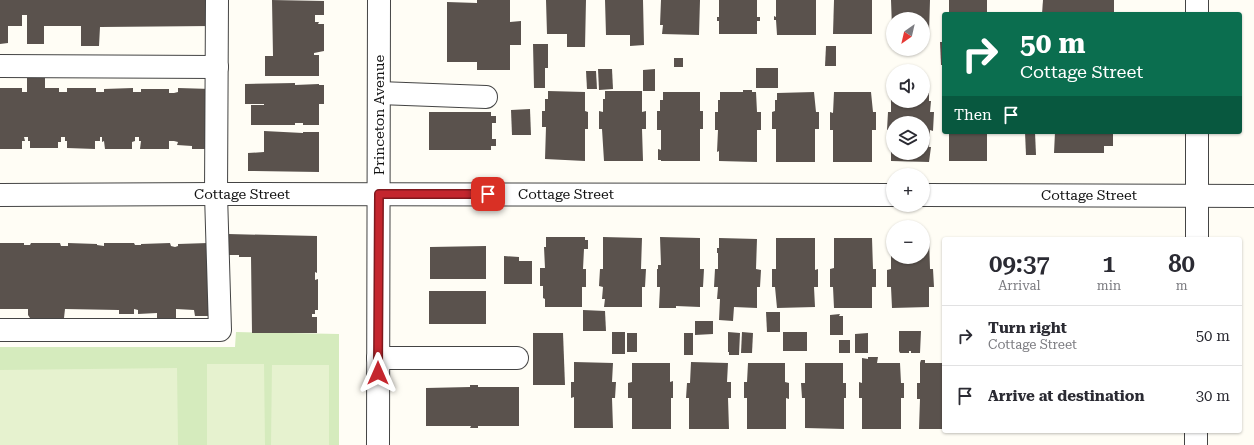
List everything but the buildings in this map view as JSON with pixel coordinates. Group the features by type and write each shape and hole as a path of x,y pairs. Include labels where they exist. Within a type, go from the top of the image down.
{"street":[{"path":"0,330 220,330 216,194 217,0"},
{"name":"Princeton Avenue","path":"378,445 379,0"},
{"path":"1197,0 1197,12"},
{"path":"0,66 217,66"},
{"path":"379,93 486,97"},
{"path":"1197,134 1197,237"},
{"name":"Cottage Street","path":"0,195 886,195"},
{"name":"Cottage Street","path":"930,195 1254,196"},
{"path":"378,358 517,358"},
{"path":"1196,433 1196,445"}],"green space":[{"path":"236,332 339,334 339,445 0,445 0,347 235,347"},
{"path":"207,364 264,364 265,445 207,445"},
{"path":"272,365 329,365 329,445 271,445"},
{"path":"177,368 178,445 0,445 0,370"}],"route":[{"path":"378,373 379,194 488,194"}]}
